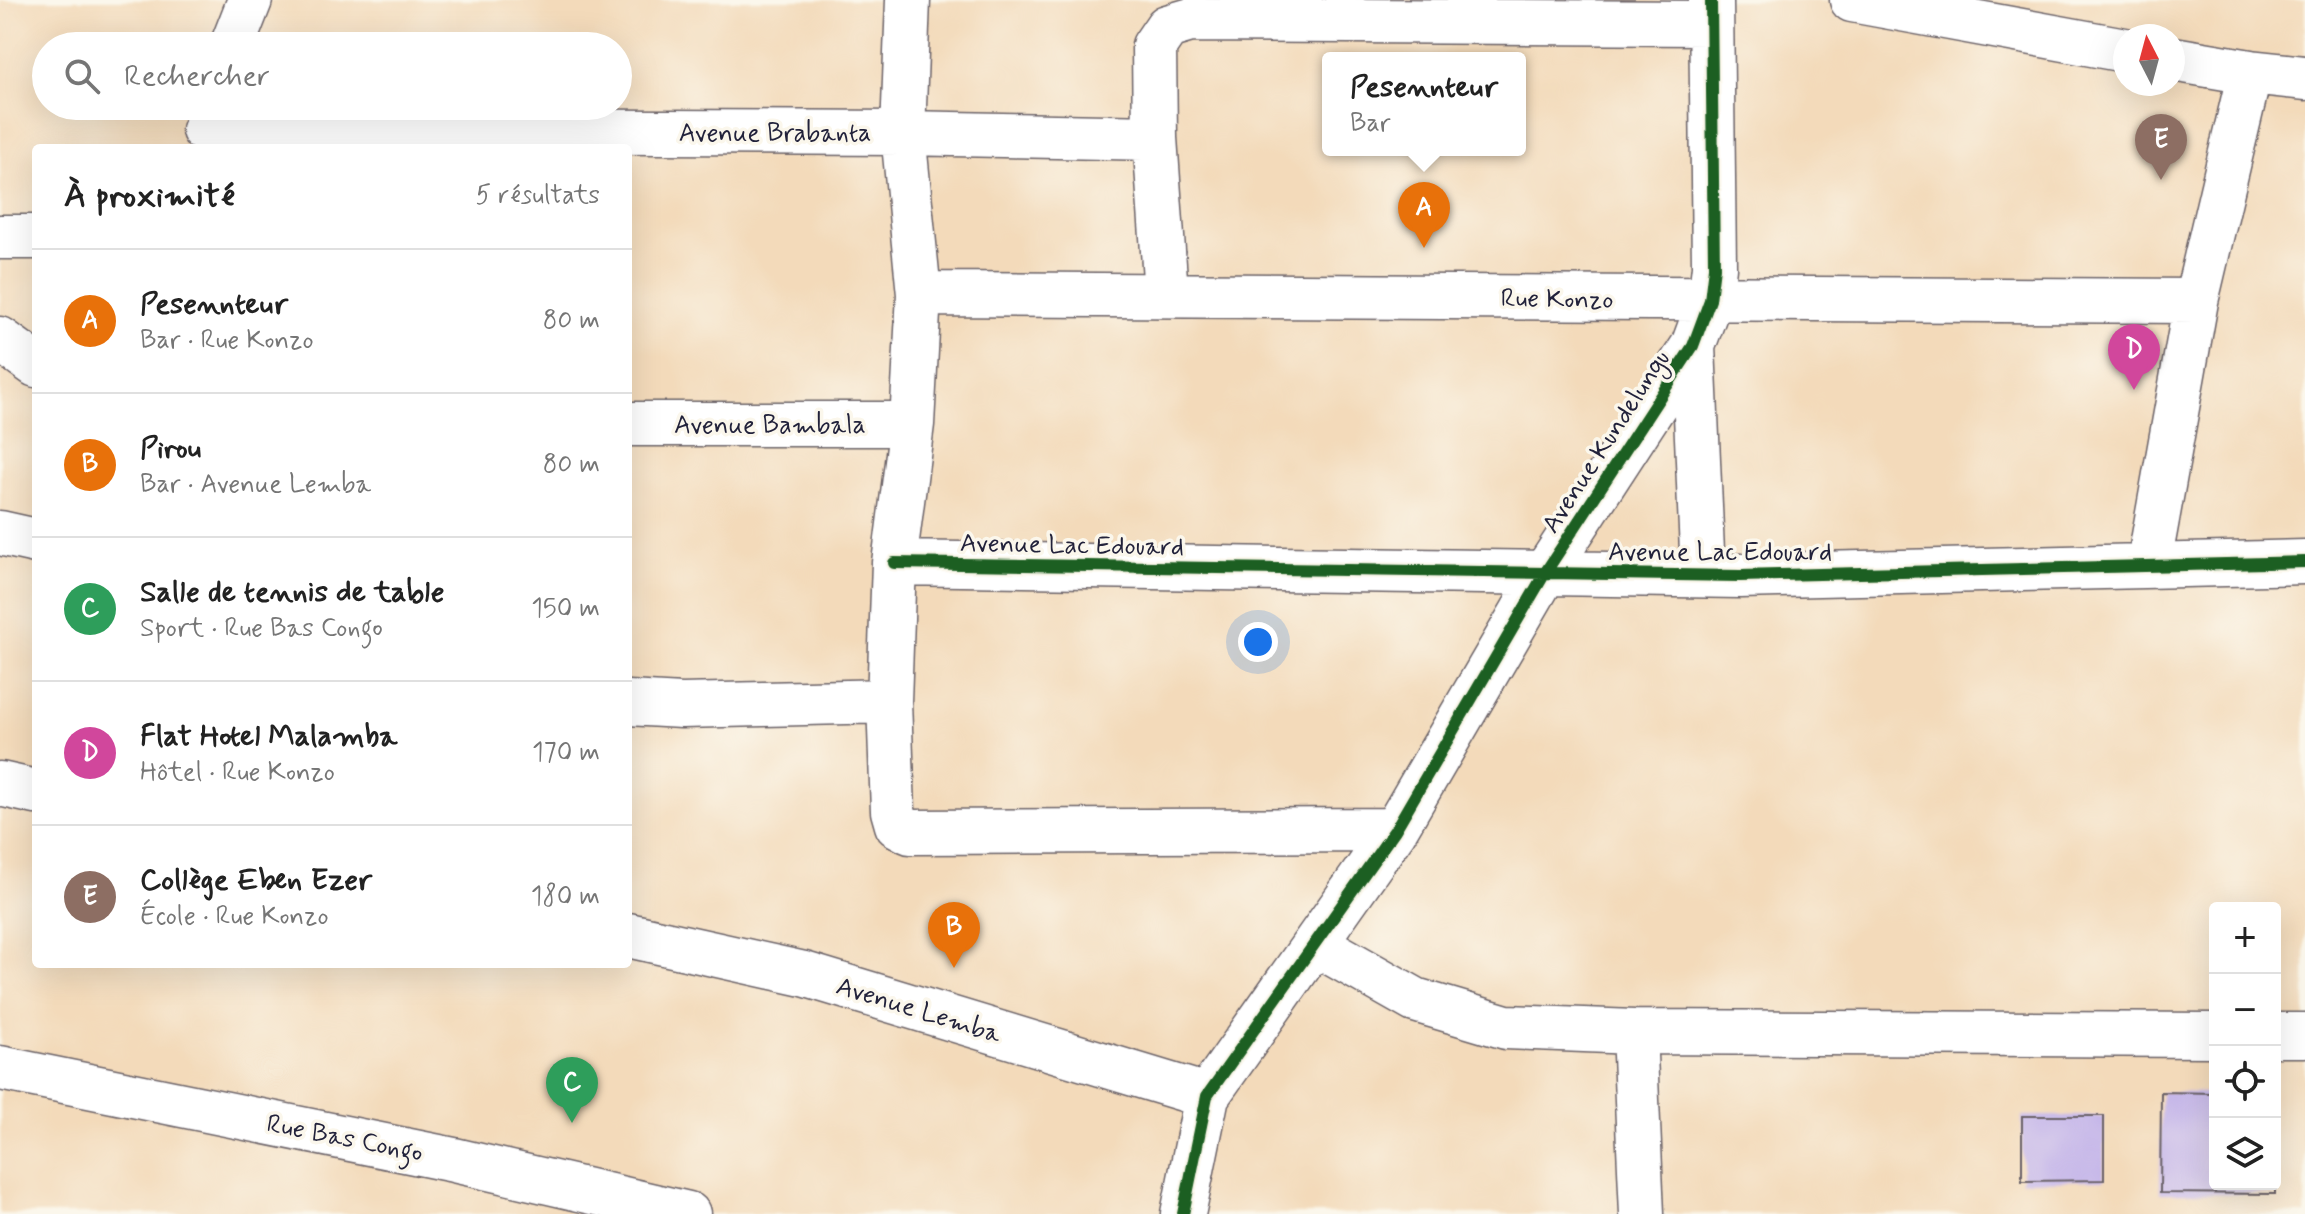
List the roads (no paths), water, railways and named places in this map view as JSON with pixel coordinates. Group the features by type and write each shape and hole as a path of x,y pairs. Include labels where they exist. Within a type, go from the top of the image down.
{"street":[{"path":"237,32 250,0"},
{"path":"908,0 903,133 919,294 912,424 894,563 889,701 893,811 897,825 910,832 1395,830"},
{"path":"1852,0 2113,48"},
{"path":"1166,293 1155,138 1154,46 1167,27 1191,20 1710,12"},
{"name":"Avenue Kundelungu","path":"1207,1096 1395,830 1545,573 1693,346 1710,300 1714,267 1710,12"},
{"path":"2185,61 2305,78"},
{"path":"2149,564 2196,301 2250,72"},
{"name":"Avenue Brabanta","path":"205,128 1155,138"},
{"path":"0,237 32,237"},
{"name":"Rue Konzo","path":"919,294 2196,301"},
{"path":"0,339 32,362"},
{"path":"1693,346 1703,575"},
{"name":"Avenue Bambala","path":"632,424 912,424"},
{"path":"0,533 32,540"},
{"name":"Avenue Lac Edouard","path":"894,563 1703,575 2305,562"},
{"path":"632,703 682,706 889,701"},
{"path":"0,784 32,791"},
{"name":"Avenue Lemba","path":"632,936 804,974 1207,1096"},
{"path":"1316,944 1415,1000 1506,1027 1634,1032 2209,1035"},
{"path":"1634,1032 1642,1214"},
{"path":"2281,1035 2305,1035"},
{"name":"Rue Bas Congo","path":"0,1068 454,1160 688,1214"},
{"path":"1183,1214 1207,1096"}],"place":[{"name":"Collège Eben Ezer","path":"2161,180"},
{"name":"Pesennteur","path":"1424,248"},
{"name":"Flat Hotel Malamba","path":"2134,390"},
{"name":"Pirou","path":"954,968"},
{"name":"Salle de tennis de table","path":"572,1123"}]}
